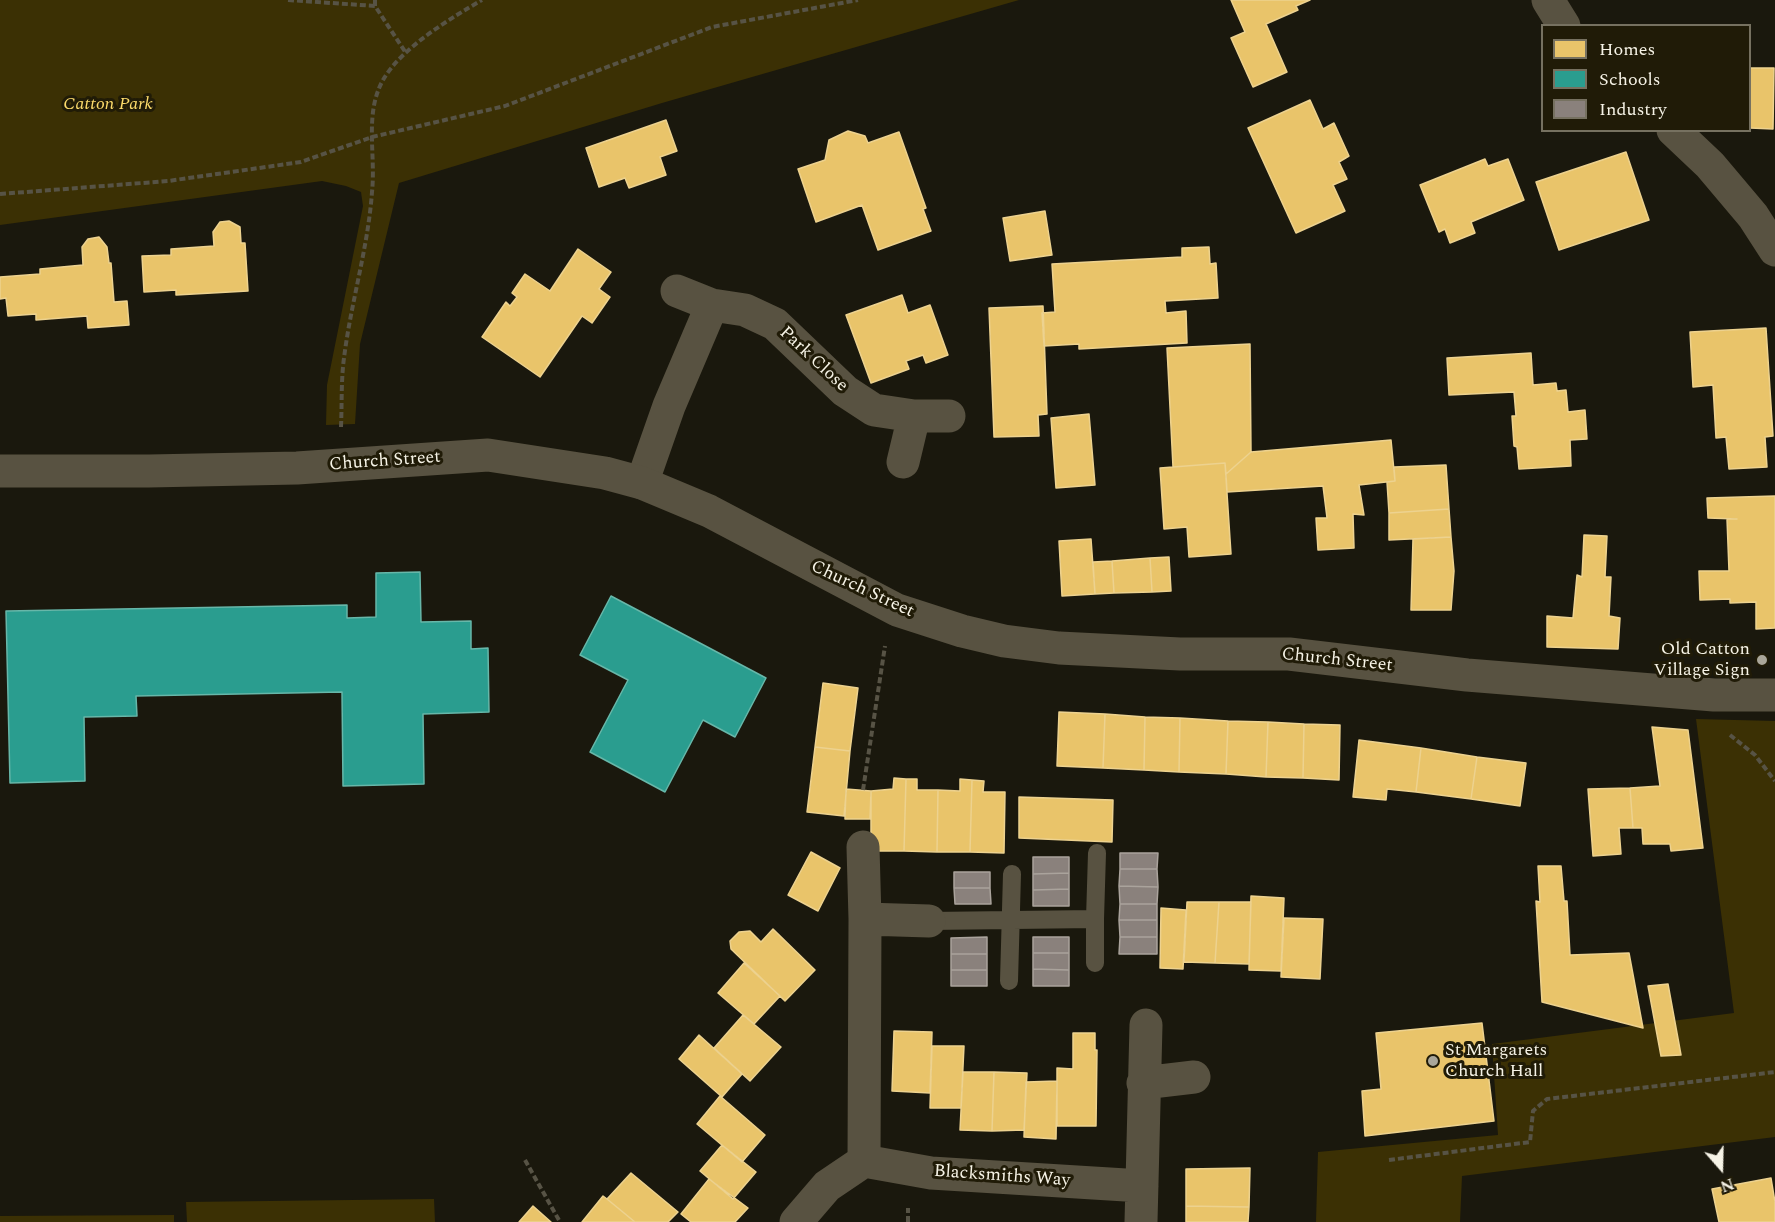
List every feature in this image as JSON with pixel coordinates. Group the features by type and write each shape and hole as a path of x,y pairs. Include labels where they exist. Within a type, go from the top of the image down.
{"street":[{"path":"1548,0 1563,24"},
{"path":"1675,132 1710,165 1753,216 1775,250"},
{"name":"Park Close","path":"677,291 712,305 745,310 775,324 844,391 874,410 914,416 949,416"},
{"path":"642,483 669,406 712,305"},
{"path":"903,462 914,416"},
{"name":"Church Street","path":"0,471 297,468 488,455 605,473 642,483 709,511 897,610 962,631 1004,641 1059,648 1180,654 1290,654 1467,675 1714,695 1775,695"},
{"path":"796,1222 827,1185 864,1161 863,847"},
{"path":"865,919 929,921"},
{"path":"1141,1222 1146,1025"},
{"path":"1143,1083 1194,1077"},
{"name":"Blacksmiths Way","path":"864,1161 931,1173 1142,1186"}],"lane":[{"path":"1095,963 1097,853"},
{"path":"1009,981 1012,874"},
{"path":"929,921 1095,919"}],"path":[{"path":"288,0 375,6"},
{"path":"375,0 375,6 406,53"},
{"path":"341,436 344,359 366,248 373,190 374,102 384,78 406,53 450,19 482,0"},
{"path":"0,195 168,182 301,162 372,137 505,106 712,27 858,0"},
{"path":"863,790 887,631 897,610"},
{"path":"1714,695 1716,719 1725,730 1755,755 1775,781"},
{"path":"1389,1160 1530,1142 1533,1111 1547,1099 1775,1072"},
{"path":"525,1160 560,1222"}],"green space":[{"name":"Catton Park","path":"0,0 1019,0 662,103 399,183 360,344 355,424 326,425 327,385 363,206 361,192 322,181 0,225"},
{"path":"1696,719 1775,721 1775,1137 1462,1176 1460,1222 1316,1222 1318,1152 1498,1135 1492,1044 1734,1013"},
{"path":"434,1199 435,1222 187,1222 186,1202"},
{"path":"174,1215 174,1222 0,1222 0,1216"}],"building: Homes":[{"path":"1231,0 1310,0 1296,6 1298,10 1266,24 1287,72 1253,87 1231,38 1245,32"},
{"path":"1751,68 1774,68 1773,129 1751,128"},
{"path":"1310,100 1323,129 1334,123 1349,156 1339,162 1347,179 1333,185 1345,211 1296,233 1248,128"},
{"path":"666,120 677,151 660,157 666,175 629,188 625,178 599,187 586,148"},
{"path":"848,131 865,136 868,143 899,132 926,208 923,209 931,231 878,250 862,205 816,222 798,169 825,160 829,140"},
{"path":"1626,152 1649,220 1559,250 1536,182"},
{"path":"1485,159 1488,166 1508,159 1524,200 1471,222 1475,233 1450,243 1445,229 1439,232 1420,185"},
{"path":"1045,211 1052,255 1010,261 1003,218"},
{"path":"229,221 240,227 241,243 245,243 248,291 176,295 176,290 144,292 142,256 171,255 171,249 214,246 213,232 220,222"},
{"path":"99,237 107,247 109,263 111,263 114,302 127,301 129,325 88,328 87,316 36,320 36,314 8,316 6,298 0,299 0,277 40,274 40,269 83,265 82,247 88,239"},
{"path":"1209,247 1210,264 1216,263 1218,298 1165,301 1166,313 1186,311 1187,343 1079,349 1079,344 1044,346 1042,313 1055,312 1052,264 1182,257 1182,248"},
{"path":"578,249 611,272 599,289 610,297 592,323 582,316 540,377 482,337 506,302 510,306 517,297 512,293 525,274 550,291"},
{"path":"902,295 908,313 930,305 948,355 926,363 923,355 906,361 909,369 871,383 846,315"},
{"path":"1043,306 1047,414 1038,415 1039,436 994,437 989,308"},
{"path":"1766,328 1773,436 1765,437 1767,467 1729,469 1726,437 1716,438 1713,385 1693,387 1690,332"},
{"path":"1250,344 1251,452 1226,474 1225,463 1173,467 1167,348"},
{"path":"1531,353 1533,385 1556,383 1557,391 1566,390 1568,412 1585,410 1587,439 1570,440 1571,466 1519,469 1517,447 1514,446 1512,416 1516,416 1514,392 1449,395 1447,358"},
{"path":"1089,414 1095,485 1056,488 1051,418"},
{"path":"1391,440 1395,481 1359,485 1364,515 1353,514 1354,548 1318,550 1316,518 1327,518 1323,486 1227,492 1226,474 1251,452"},
{"path":"1225,463 1231,554 1189,557 1187,527 1164,529 1160,468"},
{"path":"1446,465 1449,509 1389,513 1387,482 1395,481 1394,467"},
{"path":"1775,496 1775,628 1756,629 1756,602 1730,603 1730,599 1700,600 1699,571 1729,571 1727,519 1737,519 1708,518 1707,498"},
{"path":"1449,509 1451,537 1389,540 1389,513"},
{"path":"1584,535 1607,536 1605,577 1611,577 1609,616 1620,618 1618,649 1547,647 1547,616 1573,618 1577,575 1582,577"},
{"path":"1451,537 1454,571 1451,610 1411,610 1413,539"},
{"path":"1091,539 1095,594 1062,596 1059,541"},
{"path":"1169,557 1171,591 1152,592 1150,558"},
{"path":"1150,558 1152,592 1114,593 1112,561"},
{"path":"1112,561 1114,593 1095,594 1093,562"},
{"path":"823,683 858,688 850,751 815,747"},
{"path":"1059,712 1105,714 1103,768 1057,766"},
{"path":"1105,714 1145,717 1144,770 1103,768"},
{"path":"1145,717 1180,718 1179,772 1144,770"},
{"path":"1180,718 1228,721 1226,774 1179,772"},
{"path":"1228,721 1268,722 1266,777 1226,774"},
{"path":"1268,722 1304,724 1303,778 1266,777"},
{"path":"1304,724 1340,725 1339,780 1303,778"},
{"path":"1652,727 1688,730 1703,848 1671,851 1670,844 1643,844 1642,828 1633,828 1630,788 1660,786"},
{"path":"1359,740 1421,748 1416,792 1387,789 1386,800 1353,797"},
{"path":"815,747 850,751 844,816 807,812"},
{"path":"1421,748 1477,757 1471,799 1416,792"},
{"path":"1477,757 1526,763 1520,806 1471,799"},
{"path":"894,778 906,779 904,851 871,851 871,791 893,789"},
{"path":"906,779 917,779 917,790 938,790 937,852 904,851"},
{"path":"960,779 972,780 970,852 937,852 938,790 960,791"},
{"path":"972,780 984,781 983,792 1005,792 1004,853 970,852"},
{"path":"1630,788 1633,828 1619,828 1621,854 1593,856 1588,789"},
{"path":"846,789 871,791 870,819 845,819"},
{"path":"1019,797 1113,800 1112,842 1019,838"},
{"path":"811,852 840,868 818,911 788,895"},
{"path":"1538,866 1561,866 1564,901 1567,901 1570,955 1629,953 1643,1028 1542,1002 1536,901 1540,902"},
{"path":"1251,896 1284,898 1281,971 1249,970"},
{"path":"1187,902 1219,902 1215,963 1184,962"},
{"path":"1219,902 1251,902 1249,964 1215,963"},
{"path":"1161,908 1186,910 1183,969 1160,968"},
{"path":"1284,918 1323,919 1320,979 1281,977"},
{"path":"773,929 815,970 785,1001 731,949 730,941 739,932 750,931 761,942"},
{"path":"744,963 780,996 754,1024 718,993"},
{"path":"1668,984 1681,1055 1661,1056 1648,986"},
{"path":"743,1015 781,1047 750,1081 714,1048"},
{"name":"St Margarets Church Hall","path":"1482,1023 1494,1121 1365,1136 1362,1091 1381,1089 1376,1033"},
{"path":"894,1031 932,1032 930,1093 892,1091"},
{"path":"1073,1033 1095,1033 1095,1050 1097,1050 1096,1126 1057,1126 1057,1068 1073,1069"},
{"path":"699,1035 742,1074 722,1097 679,1059"},
{"path":"932,1046 964,1046 961,1108 930,1108"},
{"path":"963,1072 994,1072 992,1131 960,1130"},
{"path":"994,1072 1027,1073 1024,1130 992,1131"},
{"path":"1057,1081 1056,1139 1024,1137 1026,1082"},
{"path":"720,1096 765,1135 742,1162 697,1124"},
{"path":"722,1145 756,1172 733,1199 700,1171"},
{"path":"1250,1168 1249,1207 1186,1206 1186,1169"},
{"path":"631,1173 678,1212 668,1222 635,1222 607,1199"},
{"path":"1771,1178 1775,1202 1775,1222 1719,1222 1712,1189"},
{"path":"709,1179 748,1208 735,1222 691,1222 681,1214"},
{"path":"603,1196 607,1199 635,1222 582,1222"},
{"path":"533,1206 551,1222 519,1222"},
{"path":"1186,1206 1249,1207 1248,1222 1186,1222"}],"building: Schools":[{"path":"420,572 421,622 471,621 471,649 488,648 489,712 423,714 424,784 343,786 342,692 136,696 137,716 84,717 85,781 10,783 6,611 347,605 347,618 376,617 376,573"},
{"path":"611,596 766,678 735,737 703,720 665,792 590,752 628,680 580,655"}],"building: Industry":[{"path":"1120,853 1158,853 1157,869 1120,869"},
{"path":"1033,857 1069,857 1069,873 1033,874"},
{"path":"1120,869 1157,869 1158,887 1119,886"},
{"path":"954,872 990,872 990,888 954,888"},
{"path":"1069,873 1069,889 1033,890 1033,874"},
{"path":"1119,886 1158,887 1157,904 1120,904"},
{"path":"954,888 990,888 991,904 955,904"},
{"path":"1069,889 1069,906 1033,906 1033,890"},
{"path":"1120,904 1157,904 1157,920 1119,920"},
{"path":"1119,920 1157,920 1157,937 1120,937"},
{"path":"987,937 987,954 951,954 951,938"},
{"path":"1033,937 1069,937 1069,953 1033,953"},
{"path":"1120,937 1157,937 1157,954 1119,954"},
{"path":"1033,953 1069,953 1069,970 1033,969"},
{"path":"951,954 987,954 987,970 951,970"},
{"path":"1033,969 1069,970 1069,986 1033,986"},
{"path":"951,970 987,970 987,986 951,986"}],"place":[{"name":"Old Catton Village Sign","path":"1762,660"},
{"name":"St Margarets Church Hall","path":"1433,1061"}]}
